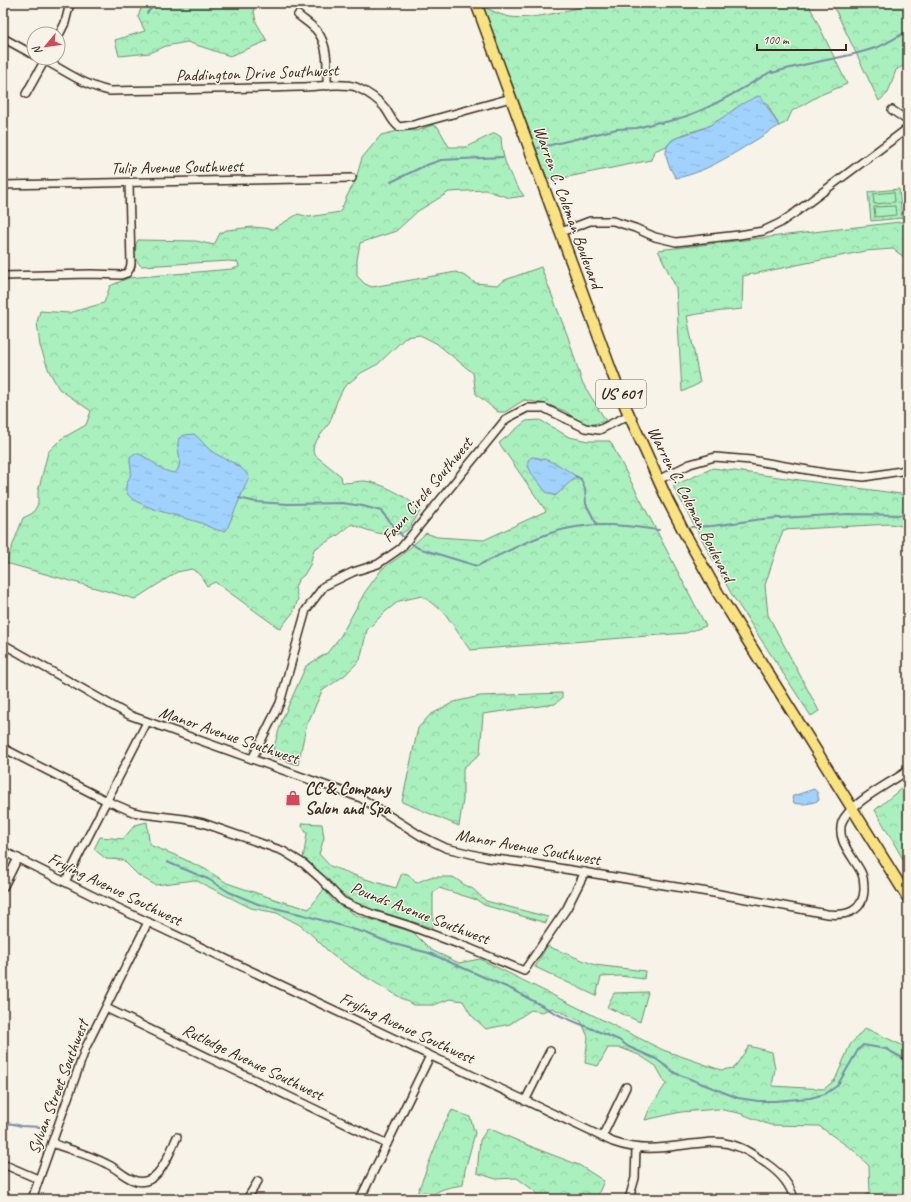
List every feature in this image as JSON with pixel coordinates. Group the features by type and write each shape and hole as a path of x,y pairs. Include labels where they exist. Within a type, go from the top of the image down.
{"highway":[{"name":"Warren C. Coleman Boulevard","path":"476,3 611,370 658,480 684,532 718,593 908,898"}],"street":[{"path":"64,26 70,3"},
{"path":"298,15 317,31 322,39 327,67 327,86"},
{"path":"3,38 26,51"},
{"path":"26,94 40,66"},
{"name":"Paddington Drive Southwest","path":"55,66 98,89 110,91 354,86 372,95 385,109 392,121 399,127 414,125 511,98"},
{"path":"561,232 590,221 597,220 623,223 655,237 676,242 763,231 780,223 796,212 908,127 908,121 892,110"},
{"name":"Tulip Avenue Southwest","path":"3,185 352,178"},
{"path":"3,276 91,274 121,275 127,273 131,264 129,183"},
{"name":"Fawn Circle Southwest","path":"252,759 280,703 306,610 324,586 353,572 378,564 400,548 506,419 527,408 544,408 585,428 599,430 629,415"},
{"path":"658,480 690,464 715,457 751,460 825,473 864,477 902,471 908,468"},
{"name":"Manor Avenue Southwest","path":"3,644 129,715 361,798 421,836 446,848 488,858 714,893 835,915 849,913 860,905 864,895 862,872 845,846 840,834 843,821 852,808"},
{"path":"65,882 147,722"},
{"name":"Pounds Avenue Southwest","path":"3,748 107,801 133,812 202,823 283,851 304,864 342,901 348,904 469,948 524,971 564,913 585,872"},
{"path":"852,808 904,773 908,768"},
{"name":"Fryling Avenue Southwest","path":"3,851 148,922 602,1137 625,1146 636,1148 652,1149 708,1142 727,1143 742,1148 774,1169 784,1178 794,1199"},
{"path":"3,888 18,858"},
{"name":"Sylvan Street Southwest","path":"32,1199 82,1058 148,922"},
{"name":"Rutledge Avenue Southwest","path":"106,1008 387,1144"},
{"path":"525,1101 550,1051"},
{"path":"360,1199 430,1056"},
{"path":"602,1137 626,1087"},
{"path":"52,1143 105,1163 130,1179 141,1182 154,1177 161,1170 177,1137"},
{"path":"629,1199 635,1178 636,1148"},
{"path":"3,1164 38,1179"},
{"path":"247,1199 258,1181"}],"green space":[{"path":"143,3 255,3 253,5 256,22 267,41 230,56 187,42 166,46 150,53 119,56 115,40 145,31 138,17"},
{"path":"592,3 808,3 847,84 820,95 792,111 787,122 779,126 766,102 736,108 709,126 684,134 671,141 667,146 654,151 651,160 558,179 547,178 483,6 506,16 525,17 561,12"},
{"path":"832,3 908,3 908,63 896,70 888,93 879,101"},
{"path":"433,125 438,127 449,147 466,147 495,133 501,137 505,161 515,182 524,196 510,198 485,190 449,192 418,211 396,231 360,243 357,260 357,276 365,284 372,287 456,272 475,283 497,285 505,280 541,267 568,337 582,382 606,421 589,425 578,421 565,411 546,404 524,400 505,412 498,412 476,394 473,373 436,343 420,335 406,337 378,364 361,373 344,387 337,401 330,422 314,444 313,451 316,456 341,476 342,482 347,483 364,481 378,484 403,496 420,512 409,528 401,533 387,535 352,524 337,536 314,549 310,565 304,575 298,580 295,588 298,599 294,611 280,629 215,582 207,586 200,575 192,569 177,572 135,599 6,563 23,518 33,513 38,504 38,492 48,452 61,439 86,425 91,411 59,389 49,371 40,346 37,322 40,311 69,313 104,303 110,286 128,278 232,269 239,267 238,262 229,261 141,266 135,257 135,247 138,240 196,241 214,245 220,233 227,230 253,227 273,229 298,214 309,217 340,212 355,182 362,158 381,135 402,130 416,131"},
{"path":"899,189 902,218 871,221 868,192"},
{"path":"894,192 895,202 874,204 873,194"},
{"path":"895,206 896,215 875,217 874,207"},
{"path":"908,221 908,260 893,249 865,251 743,276 742,309 687,316 700,383 682,392 676,288 658,250"},
{"path":"540,420 569,437 588,441 610,441 706,626 686,633 470,650 444,612 422,596 399,601 385,612 367,630 360,660 345,675 322,691 306,727 298,765 271,756 282,720 306,666 327,653 340,637 365,592 382,569 402,555 426,533 437,537 484,540 546,511 499,443 526,421"},
{"path":"713,468 908,495 908,527 890,524 783,530 765,585 768,615 819,711 811,716 732,595 673,486"},
{"path":"562,693 562,698 555,704 483,714 480,754 463,768 463,800 459,826 402,802 418,728 430,715 454,702 480,696"},
{"path":"908,783 908,868 875,810"},
{"path":"147,822 149,841 152,846 205,869 227,883 309,909 324,889 333,901 356,915 413,932 431,950 459,963 480,959 663,1050 721,1070 734,1068 749,1046 772,1052 775,1069 772,1086 824,1089 835,1080 850,1045 865,1028 908,1048 908,1199 862,1199 870,1192 869,1166 853,1150 819,1126 770,1125 739,1113 718,1109 681,1112 645,1120 650,1108 666,1084 656,1066 639,1055 621,1048 608,1048 598,1066 585,1063 588,1037 581,1021 552,1008 542,1012 531,1010 510,1024 486,1029 471,1015 463,1001 450,999 434,1005 413,1005 332,955 300,925 277,913 251,908 195,880 155,885 138,875 123,860 106,859 94,849 100,837 123,839 135,825"},
{"path":"303,823 322,824 324,838 319,854 330,866 362,878 396,888 402,873 408,874 416,883 430,877 453,877 473,889 486,901 548,917 546,923 484,905 477,900 439,888 433,893 433,928 371,909 354,902 334,888 303,859 307,834 302,826"},
{"path":"547,946 595,965 645,971 644,979 620,976 601,977 596,996 535,967"},
{"path":"648,992 640,1022 607,1007 614,993"},
{"path":"452,1110 470,1117 475,1133 465,1170 463,1185 440,1190 433,1195 431,1199 415,1199 444,1124"},
{"path":"488,1128 579,1165 604,1181 596,1199 536,1199 537,1193 517,1178 496,1179 477,1173 480,1140"}],"water":[{"path":"758,96 761,97 779,126 715,164 689,175 676,178 666,155 669,143 682,135 711,125 741,105"},
{"path":"194,434 210,450 241,468 249,477 227,529 224,531 217,530 198,522 139,503 131,498 126,490 126,485 131,473 130,457 135,453 145,457 164,470 175,473 178,469 180,461 178,447 179,438 185,435"},
{"path":"532,457 544,459 556,464 577,477 555,496 546,492 532,474 528,466 528,460"},
{"path":"814,789 817,792 819,800 806,804 794,803 792,798 793,796"}],"waterway":[{"path":"147,13 156,3"},
{"path":"538,148 617,129 637,128 676,119 705,109 772,71 772,73 865,51 878,47 908,31"},
{"path":"391,182 424,166 441,160 503,157"},
{"path":"575,476 581,479 585,489 586,504 597,525"},
{"path":"239,498 256,502 288,504 342,503 363,506 381,511 403,537"},
{"path":"691,527 712,526 763,519 848,514 908,515"},
{"path":"411,543 418,548 477,566 525,543 563,529 607,525 659,530"},
{"path":"167,862 208,879 229,892 258,904 304,915 366,933 390,943 429,953 511,989 561,1016 619,1040 629,1047 656,1059 675,1073 738,1098 758,1101 775,1101 810,1098 825,1094 837,1086 858,1050 863,1045 886,1049 908,1061"},
{"path":"3,1123 41,1127"}],"place":[{"name":"CC & Company Salon and Spa","path":"293,798"}]}
